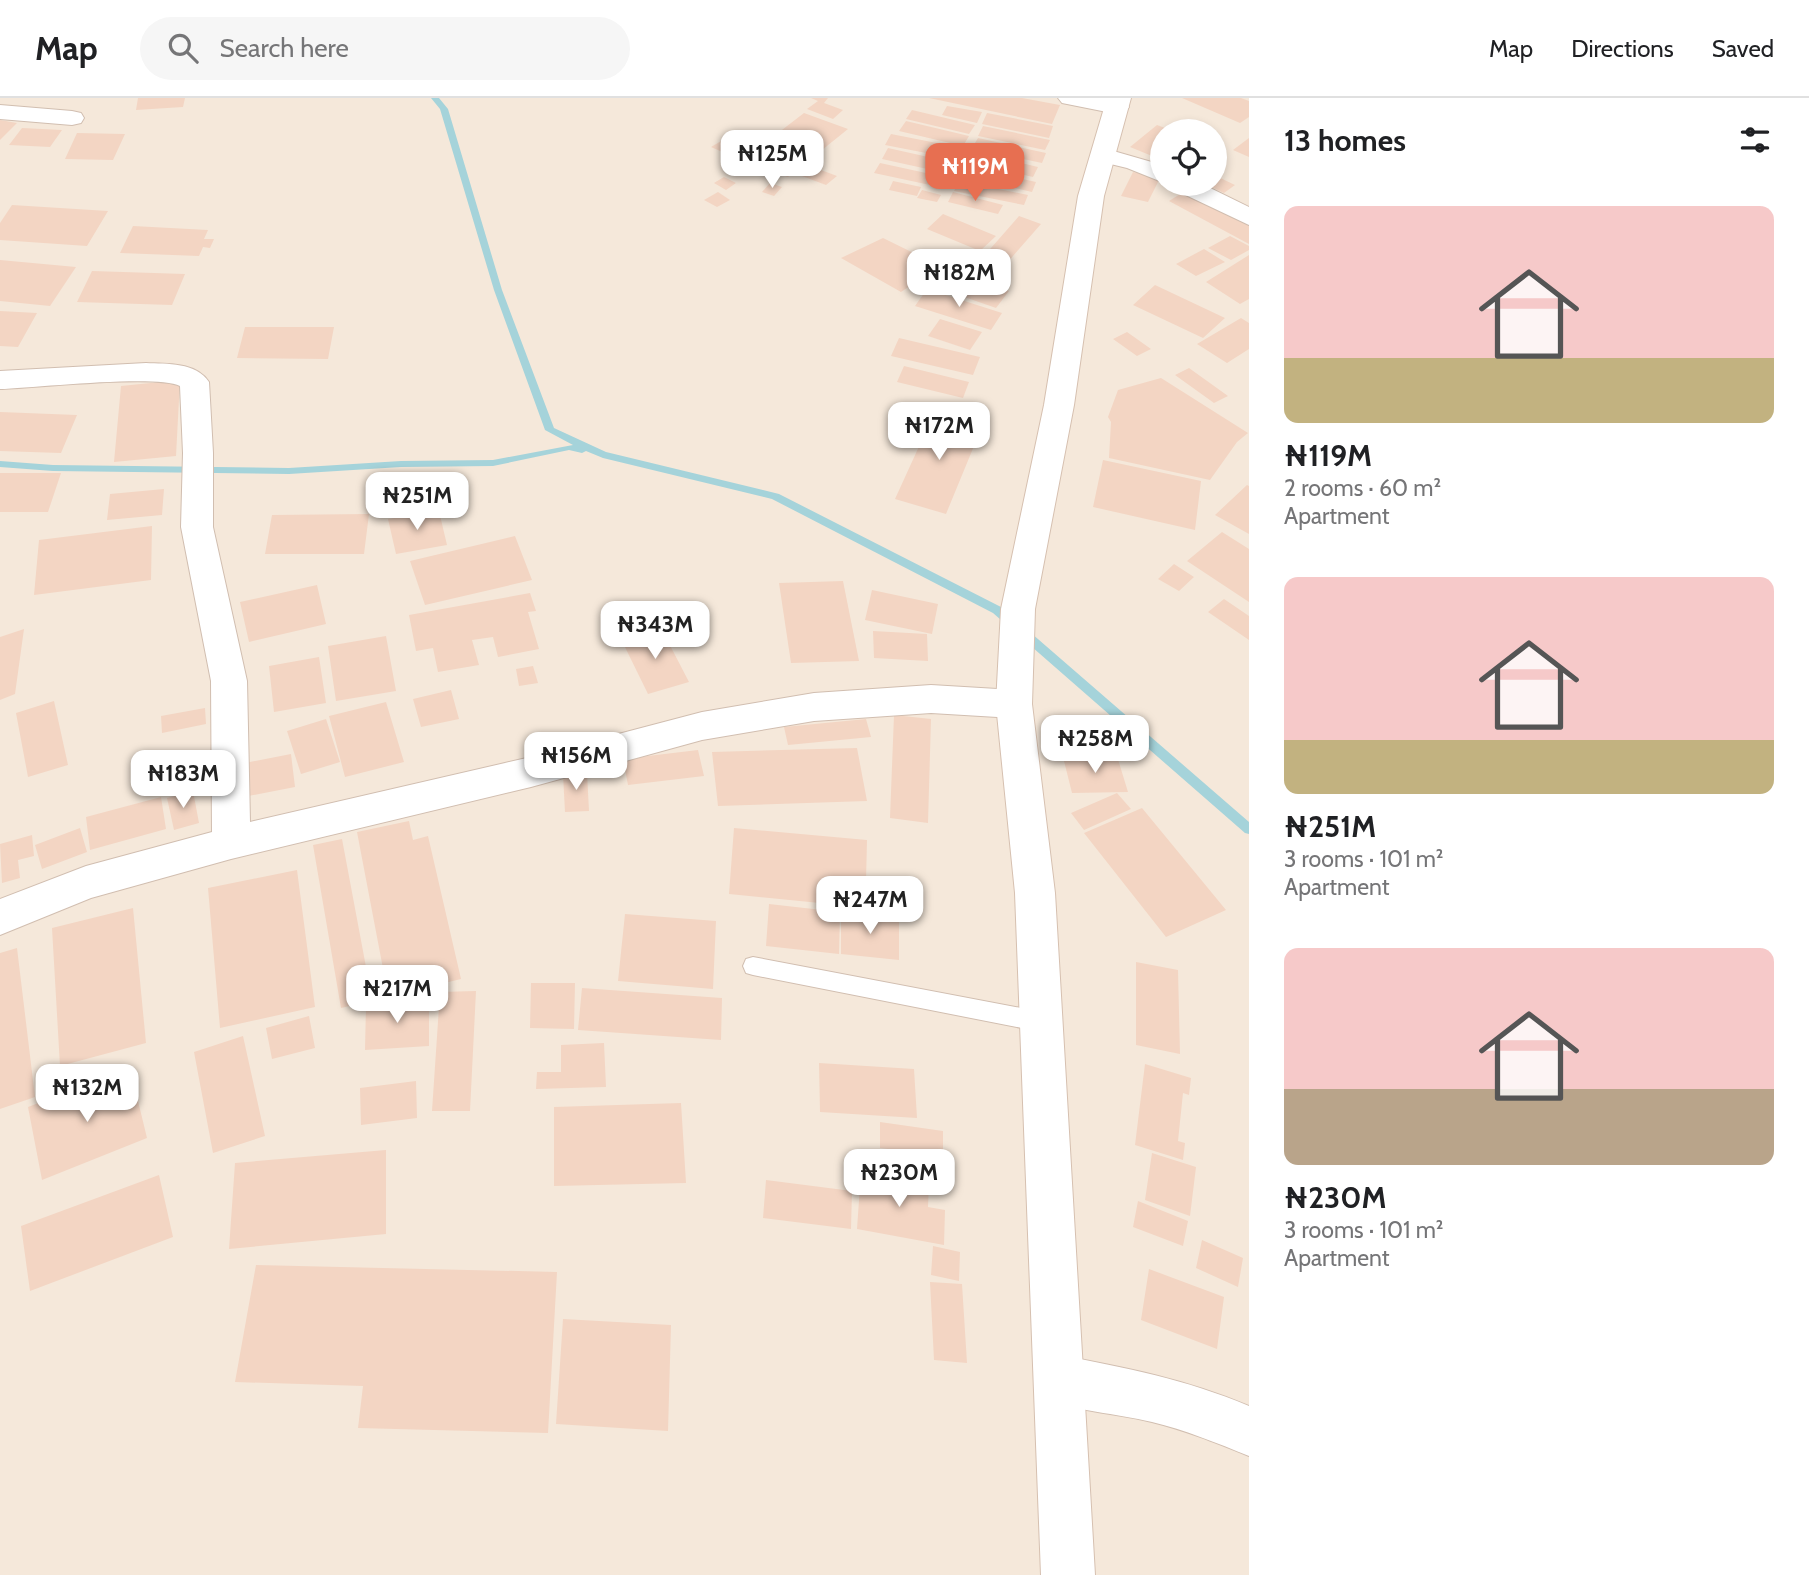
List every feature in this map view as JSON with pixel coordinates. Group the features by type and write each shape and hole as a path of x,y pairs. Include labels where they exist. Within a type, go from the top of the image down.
{"street":[{"path":"1069,1575 1035,893 1014,704 1018,609 1059,405 1091,196 1118,103 1070,98"},
{"path":"0,112 72,118"},
{"path":"1103,155 1150,169"},
{"path":"1206,196 1249,217"},
{"path":"0,380 146,372 179,374 194,382 198,453 197,527 229,681 231,843"},
{"path":"0,917 86,883 231,843 531,772 702,726 814,707 931,699 1014,704"},
{"path":"1059,1380 1152,1396 1213,1416 1249,1432"}],"lane":[{"path":"754,967 1042,1022"}],"shaded area":[{"path":"0,98 1249,98 1249,1575 0,1575"}],"building":[{"path":"138,98 185,98 183,107 136,110"},
{"path":"811,98 828,98 824,103 843,110 833,119 807,109 818,101"},
{"path":"929,98 1022,98 1060,105 1052,124"},
{"path":"1182,98 1241,98 1249,101 1249,117 1240,123"},
{"path":"947,106 982,112 977,123 942,115"},
{"path":"912,110 975,125 969,134 906,119"},
{"path":"804,113 848,129 822,150 778,133"},
{"path":"987,113 1053,126 1049,138 982,124"},
{"path":"0,120 17,123 0,140"},
{"path":"906,121 969,136 963,146 899,131"},
{"path":"983,126 1050,140 1045,150 978,136"},
{"path":"22,128 62,130 50,147 9,145"},
{"path":"1150,131 1150,155 1130,147"},
{"path":"77,133 125,134 113,160 65,159"},
{"path":"891,134 962,148 957,159 885,145"},
{"path":"728,137 743,144 727,154 711,147"},
{"path":"758,137 784,146 775,154 769,152 763,158 782,164 794,151 809,157 788,177 735,159"},
{"path":"978,138 1046,153 1042,163 972,148"},
{"path":"1249,138 1249,157 1233,150"},
{"path":"888,148 955,163 950,174 882,159"},
{"path":"972,151 1038,167 1033,177 966,161"},
{"path":"880,163 949,178 944,188 874,173"},
{"path":"964,166 1036,182 1032,192 959,175"},
{"path":"813,167 837,176 826,185 802,176"},
{"path":"1133,172 1150,176 1151,196 1148,202 1121,196"},
{"path":"724,177 736,183 726,190 714,183"},
{"path":"893,181 921,187 917,196 889,190"},
{"path":"959,181 1028,195 1024,205 954,191"},
{"path":"1227,181 1235,185 1227,191"},
{"path":"770,183 782,187 774,196 762,192"},
{"path":"922,190 941,195 937,202 917,198"},
{"path":"718,192 730,200 717,207 704,200"},
{"path":"953,192 1003,205 998,214 948,202"},
{"path":"1177,196 1195,196 1249,224 1249,244 1169,201"},
{"path":"12,205 108,211 87,246 0,240 0,223"},
{"path":"943,214 996,236 980,251 927,229"},
{"path":"1019,216 1041,224 1006,264 984,256"},
{"path":"133,226 208,230 204,239 214,239 210,248 203,247 199,256 120,253"},
{"path":"1230,236 1249,246 1249,250 1231,260 1208,248"},
{"path":"883,238 940,266 901,292 841,258"},
{"path":"1204,249 1225,262 1196,276 1176,264"},
{"path":"1249,255 1249,299 1240,304 1206,282"},
{"path":"0,260 76,267 50,306 0,301"},
{"path":"947,270 1009,291 996,308 933,286"},
{"path":"92,271 185,274 172,305 77,302"},
{"path":"1155,285 1225,318 1203,338 1133,305"},
{"path":"927,289 1002,313 991,330 915,306"},
{"path":"0,311 37,313 18,347 0,346"},
{"path":"1241,318 1249,323 1249,349 1227,363 1197,344"},
{"path":"940,319 982,332 970,350 928,336"},
{"path":"245,327 334,327 328,359 237,358"},
{"path":"1127,332 1151,349 1137,356 1113,339"},
{"path":"899,338 980,357 973,375 891,356"},
{"path":"904,366 969,382 963,398 897,382"},
{"path":"1189,368 1228,396 1214,403 1175,375"},
{"path":"1161,378 1248,433 1237,442 1210,480 1109,458 1111,422 1108,417 1118,390"},
{"path":"180,380 176,456 114,462 121,386"},
{"path":"937,407 971,417 967,425 981,429 946,514 895,499"},
{"path":"0,412 77,415 61,453 0,451"},
{"path":"1103,460 1201,481 1195,530 1093,507"},
{"path":"0,473 61,473 48,512 0,512"},
{"path":"1249,486 1249,534 1215,515"},
{"path":"164,489 162,515 107,520 110,494"},
{"path":"439,511 447,545 396,554 388,519"},
{"path":"369,514 364,554 265,554 272,515"},
{"path":"152,526 151,580 34,595 39,540"},
{"path":"1222,532 1249,549 1249,602 1187,561"},
{"path":"515,536 532,580 425,605 410,561"},
{"path":"1174,564 1194,577 1179,591 1158,579"},
{"path":"843,581 859,661 791,663 779,583"},
{"path":"317,585 326,624 249,642 240,602"},
{"path":"872,590 938,604 932,634 865,620"},
{"path":"530,593 536,611 528,612 539,649 498,657 493,637 472,640 479,665 438,672 433,648 416,651 409,615"},
{"path":"1224,599 1249,616 1249,640 1208,612"},
{"path":"661,628 689,682 648,694 621,639"},
{"path":"24,629 15,694 0,700 0,637"},
{"path":"873,631 927,634 928,661 874,658"},
{"path":"386,636 396,691 336,701 328,646"},
{"path":"319,657 326,703 274,712 269,666"},
{"path":"533,666 538,683 519,686 516,669"},
{"path":"451,690 459,719 421,727 413,699"},
{"path":"54,701 68,765 28,777 16,713"},
{"path":"386,702 404,762 345,777 329,716"},
{"path":"205,708 206,724 162,733 161,716"},
{"path":"894,715 931,719 928,823 890,818"},
{"path":"326,719 340,762 301,774 287,731"},
{"path":"866,719 871,737 788,745 784,727"},
{"path":"857,748 867,801 718,806 712,752"},
{"path":"698,750 704,776 628,785 623,759"},
{"path":"291,754 295,787 243,797 240,764"},
{"path":"1117,756 1128,792 1072,793 1063,757"},
{"path":"199,768 203,786 172,795 168,777"},
{"path":"587,773 589,811 565,812 563,774"},
{"path":"193,791 199,823 174,830 167,798"},
{"path":"1117,793 1131,809 1084,830 1071,813"},
{"path":"161,797 166,829 90,850 86,817"},
{"path":"1142,808 1226,910 1166,937 1084,833"},
{"path":"409,821 413,840 428,836 461,979 341,1008 313,845 342,839 369,983 385,979 357,832"},
{"path":"80,828 87,852 42,869 35,845"},
{"path":"734,828 867,840 866,882 890,884 890,910 729,894"},
{"path":"32,835 34,856 18,860 20,878 2,883 0,844"},
{"path":"297,870 315,1007 220,1028 208,888"},
{"path":"769,904 840,912 839,954 766,946"},
{"path":"133,908 146,1043 60,1066 52,928"},
{"path":"841,912 899,917 899,960 841,954"},
{"path":"625,914 716,921 713,989 618,981"},
{"path":"17,948 35,1097 0,1109 0,953"},
{"path":"1136,962 1178,970 1180,1054 1136,1045"},
{"path":"531,983 575,983 574,1029 530,1028"},
{"path":"582,988 722,998 721,1040 578,1030"},
{"path":"476,991 470,1111 432,1111 440,992"},
{"path":"429,1000 429,1046 365,1050 366,1005"},
{"path":"309,1016 315,1048 272,1059 266,1028"},
{"path":"243,1036 265,1136 213,1153 194,1052"},
{"path":"604,1043 606,1087 536,1089 537,1072 561,1072 561,1045"},
{"path":"819,1063 914,1069 917,1118 820,1112"},
{"path":"1145,1064 1191,1078 1189,1095 1183,1093 1178,1141 1185,1143 1183,1160 1135,1145"},
{"path":"130,1068 147,1138 42,1180 28,1107"},
{"path":"416,1081 417,1118 361,1125 360,1088"},
{"path":"681,1103 686,1183 554,1186 554,1107"},
{"path":"880,1122 943,1131 943,1156 880,1148"},
{"path":"386,1150 386,1234 229,1249 235,1163"},
{"path":"1152,1153 1196,1167 1190,1216 1145,1200"},
{"path":"861,1172 929,1184 928,1207 945,1210 944,1245 857,1229"},
{"path":"159,1175 173,1237 30,1291 21,1226"},
{"path":"766,1180 852,1191 851,1229 763,1218"},
{"path":"1138,1201 1188,1221 1183,1246 1133,1227"},
{"path":"1202,1240 1243,1258 1238,1287 1196,1268"},
{"path":"933,1246 960,1252 959,1281 931,1275"},
{"path":"256,1265 557,1272 548,1433 358,1428 363,1386 235,1382"},
{"path":"1149,1269 1224,1297 1217,1349 1141,1320"},
{"path":"930,1282 962,1284 967,1363 934,1360"},
{"path":"563,1319 671,1325 668,1431 556,1424"}],"waterway":[{"path":"435,98 444,109 498,290 550,430 603,455 775,496 997,610 1249,829"},
{"path":"0,464 53,468 289,471 401,464 493,463 569,447 582,450"}]}
